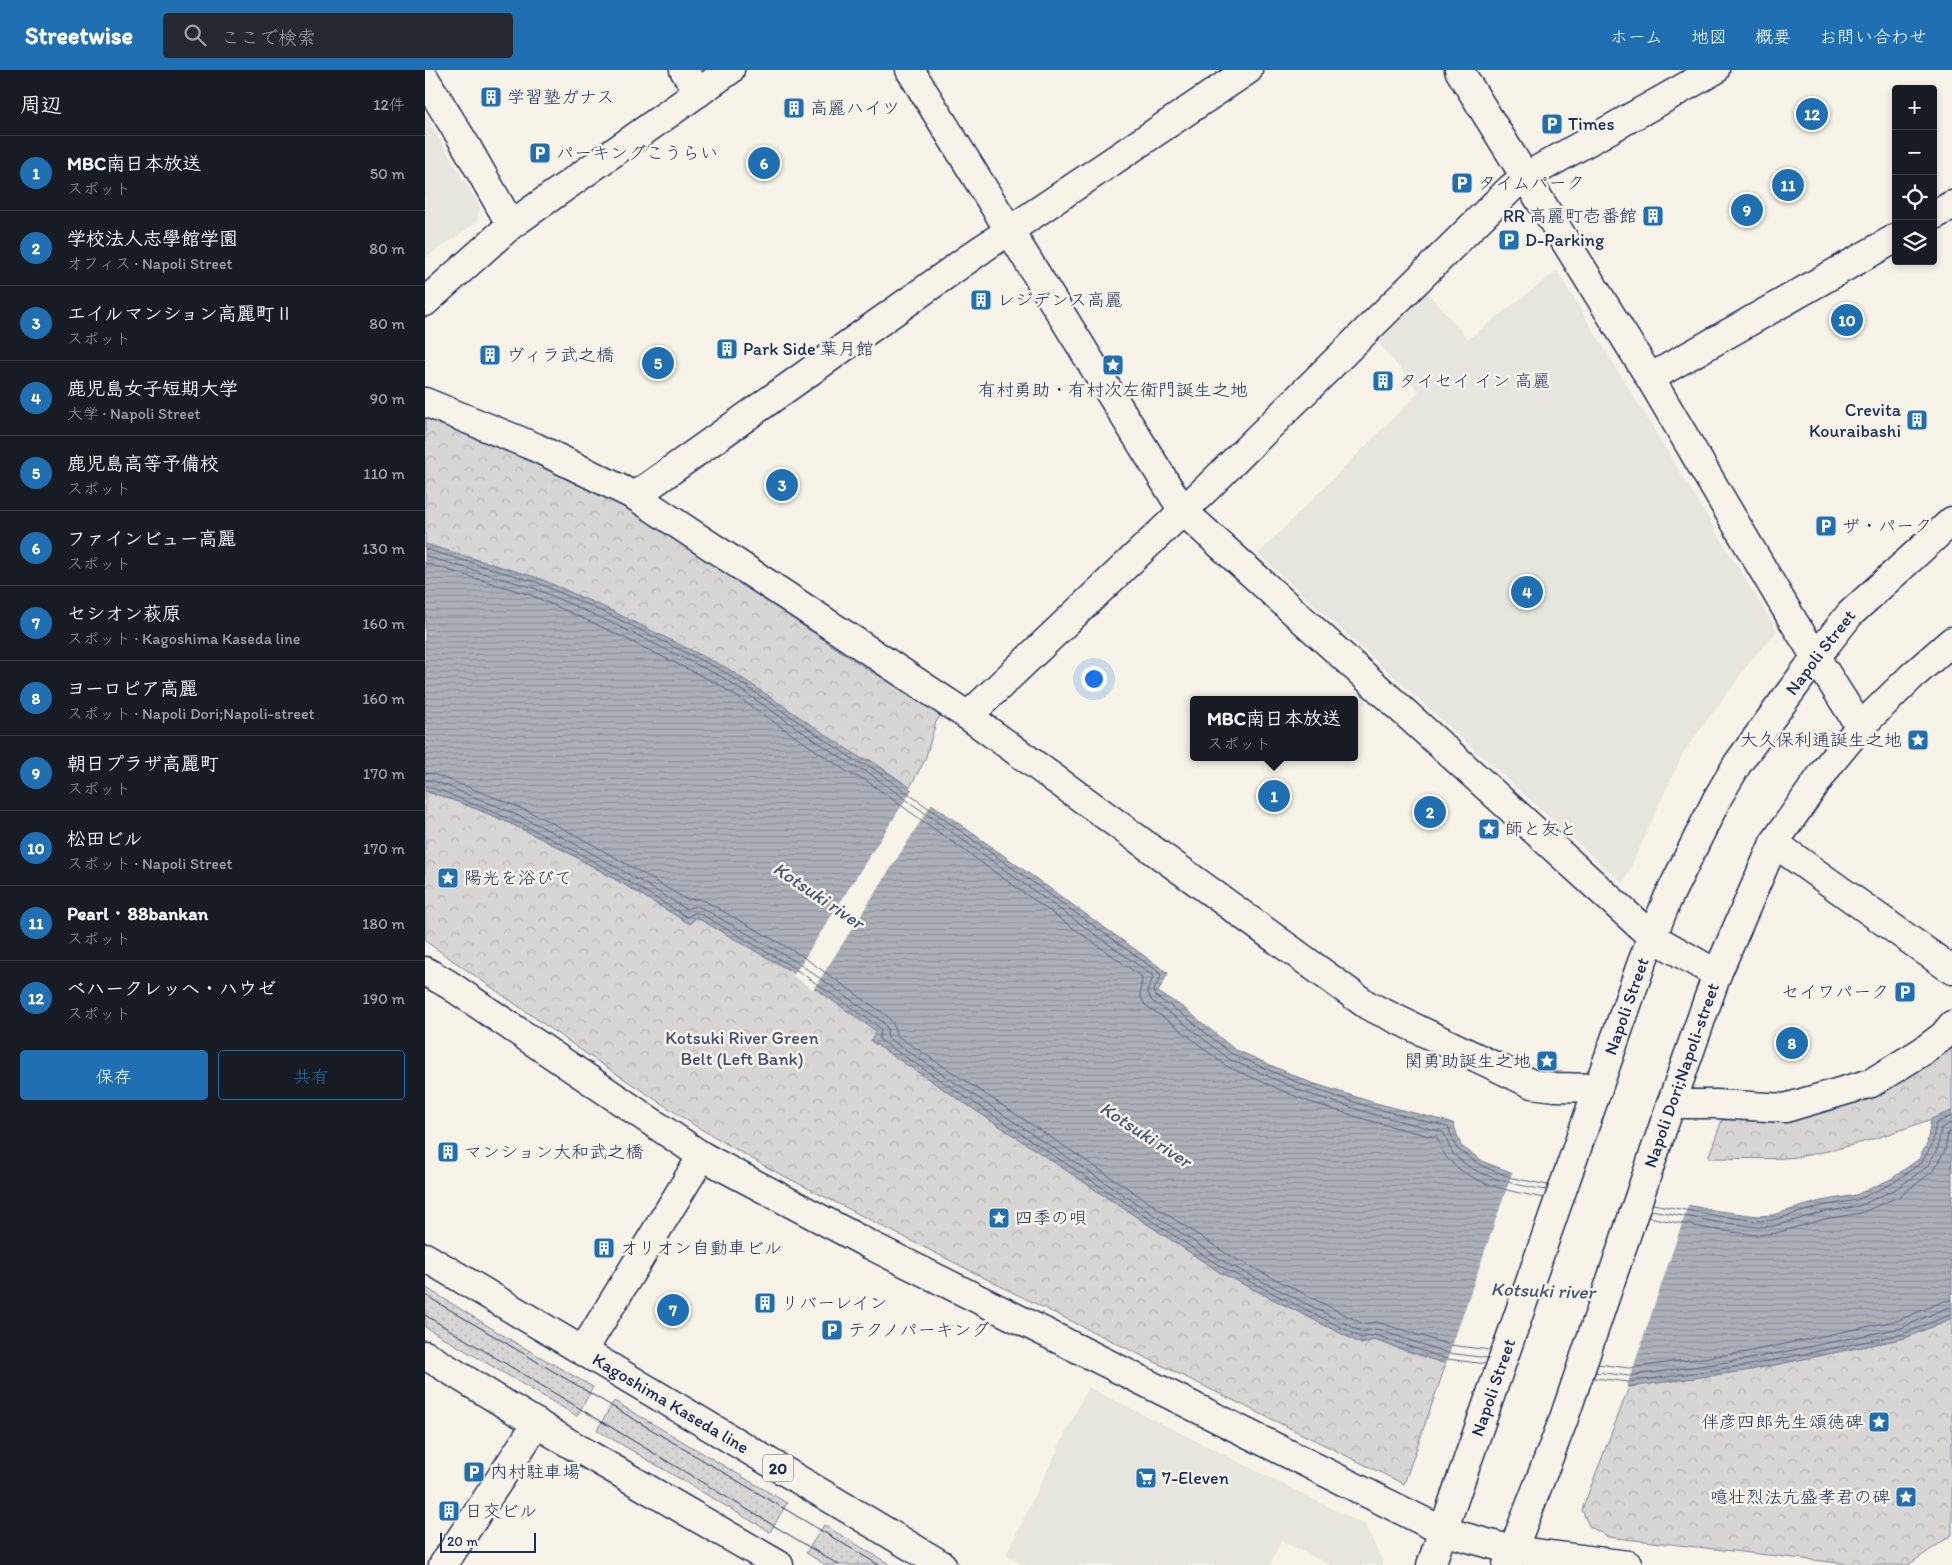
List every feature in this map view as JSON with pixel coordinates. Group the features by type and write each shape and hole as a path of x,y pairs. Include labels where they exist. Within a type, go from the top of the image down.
{"street":[{"path":"684,70 698,93"},
{"path":"425,302 511,225 730,70"},
{"path":"910,70 1183,511 1652,936 1717,974"},
{"path":"635,496 1009,230 1248,70"},
{"path":"1459,70 1650,378 1860,727"},
{"path":"968,716 1183,511 1511,188 1525,177 1715,70"},
{"path":"425,79 511,225"},
{"path":"1937,214 1952,206"},
{"path":"1650,378 1892,240"},
{"path":"425,402 535,447 635,496 968,716 1367,1005 1532,1084 1555,1088 1598,1088"},
{"name":"Napoli Street","path":"1431,1565 1652,936 1668,898 1718,797 1738,763 1816,656 1850,614 1952,521"},
{"name":"Napoli Dori;Napoli-street","path":"1510,1558 1563,1421 1717,974 1774,843 1831,762 1860,727 1911,677 1952,641"},
{"path":"1774,843 1952,970"},
{"path":"425,971 448,984 702,1156 879,1250 1443,1531 1510,1558 1628,1565"},
{"path":"1671,1104 1716,1104 1785,1108 1871,1083 1923,1051 1943,1036 1952,1025"},
{"path":"583,1350 702,1156"},
{"name":"Kagoshima Kaseda line","path":"425,1257 941,1565"},
{"path":"425,1355 779,1565"},
{"path":"443,1565 537,1423"}],"shaded area":[{"path":"425,115 480,207 477,222 425,258"},
{"path":"1557,271 1777,631 1752,659 1683,753 1623,884 1258,554 1419,392 1378,342 1427,292 1468,339"},
{"path":"1088,1387 1365,1525 1382,1561 1381,1565 1330,1565 1281,1541 1270,1565 1025,1565 1006,1555"}],"green space":[{"path":"425,418 537,463 624,505 861,665 942,714 936,722 925,760 910,787 870,760 862,759 610,610 538,578 425,544"},
{"name":"Kotsuki River Green Belt (Left Bank)","path":"425,791 459,802 528,832 561,849 690,924 696,917 789,970 877,1031 871,1041 1221,1273 1362,1344 1374,1340 1446,1364 1404,1484 1022,1297 770,1169 694,1125 591,1057 425,941"},
{"path":"1952,1044 1952,1111 1876,1138 1817,1154 1776,1158 1708,1158 1722,1120 1789,1118 1847,1105 1908,1075"},
{"path":"425,1287 509,1339 593,1387 577,1416 425,1327"},
{"path":"1952,1318 1952,1535 1908,1565 1857,1565 1608,1537 1589,1526 1582,1510 1629,1387 1750,1370 1905,1338"},
{"path":"614,1401 787,1503 770,1532 597,1430"},
{"path":"824,1525 891,1565 826,1565 806,1553"}],"water":[{"name":"Kotsuki river","path":"425,544 538,578 610,610 727,668 862,759 870,760 1168,973 1158,992 1184,1008 1234,1049 1309,1082 1372,1102 1453,1123 1461,1146 1484,1162 1513,1173 1719,1211 1758,1216 1772,1215 1821,1201 1856,1195 1891,1179 1919,1159 1927,1144 1931,1119 1952,1111 1952,1318 1905,1338 1750,1370 1629,1387 1446,1364 1374,1340 1362,1344 1221,1273 871,1041 876,1031 789,970 696,917 690,924 594,867 528,832 460,802 425,791"}],"pier":[{"path":"913,788 933,802 813,990 793,976"},
{"path":"1513,1170 1689,1203 1626,1389 1445,1366"}],"tram line":[{"path":"425,1295 879,1565"},
{"path":"425,1315 839,1565"}],"place":[{"name":"学習塾ガナス","path":"491,97"},
{"name":"高麗ハイツ","path":"794,108"},
{"name":"ベハークレッヘ・ハウゼ","path":"1812,114"},
{"name":"Times","path":"1552,124"},
{"name":"パーキングこうらい","path":"540,153"},
{"name":"ファインビュー高麗","path":"764,163"},
{"name":"タイムパーク","path":"1462,183"},
{"name":"Pearl・88bankan","path":"1788,185"},
{"name":"朝日プラザ高麗町","path":"1747,210"},
{"name":"RR 高麗町壱番館","path":"1653,216"},
{"name":"D-Parking","path":"1509,240"},
{"name":"レジデンス高麗","path":"981,300"},
{"name":"松田ビル","path":"1847,320"},
{"name":"Park Side 葉月館","path":"727,349"},
{"name":"ヴィラ武之橋","path":"490,355"},
{"name":"鹿児島高等予備校","path":"658,363"},
{"name":"有村勇助・有村次左衛門誕生之地","path":"1113,365"},
{"name":"タイセイ イン 高麗","path":"1383,381"},
{"name":"Crevita Kouraibashi","path":"1917,420"},
{"name":"エイルマンション高麗町Ⅱ","path":"782,485"},
{"name":"ザ・パーク","path":"1826,526"},
{"name":"鹿児島女子短期大学","path":"1527,592"},
{"name":"大久保利通誕生之地","path":"1918,740"},
{"name":"MBC南日本放送","path":"1274,796"},
{"name":"学校法人志學館学園","path":"1430,812"},
{"name":"師と友と","path":"1489,829"},
{"name":"陽光を浴びて","path":"448,878"},
{"name":"セイワパーク","path":"1905,992"},
{"name":"ヨーロピア高麗","path":"1792,1043"},
{"name":"関勇助誕生之地","path":"1547,1061"},
{"name":"マンション大和武之橋","path":"448,1152"},
{"name":"四季の唄","path":"999,1218"},
{"name":"オリオン自動車ビル","path":"604,1248"},
{"name":"リバーレイン","path":"765,1303"},
{"name":"セシオン萩原","path":"673,1310"},
{"name":"テクノパーキング","path":"832,1330"},
{"name":"伴彦四郎先生頌徳碑","path":"1879,1422"},
{"name":"内村駐車場","path":"474,1472"},
{"name":"7-Eleven","path":"1146,1478"},
{"name":"噫壮烈法亢盛孝君の碑","path":"1906,1497"},
{"name":"日交ビル","path":"449,1511"}]}
